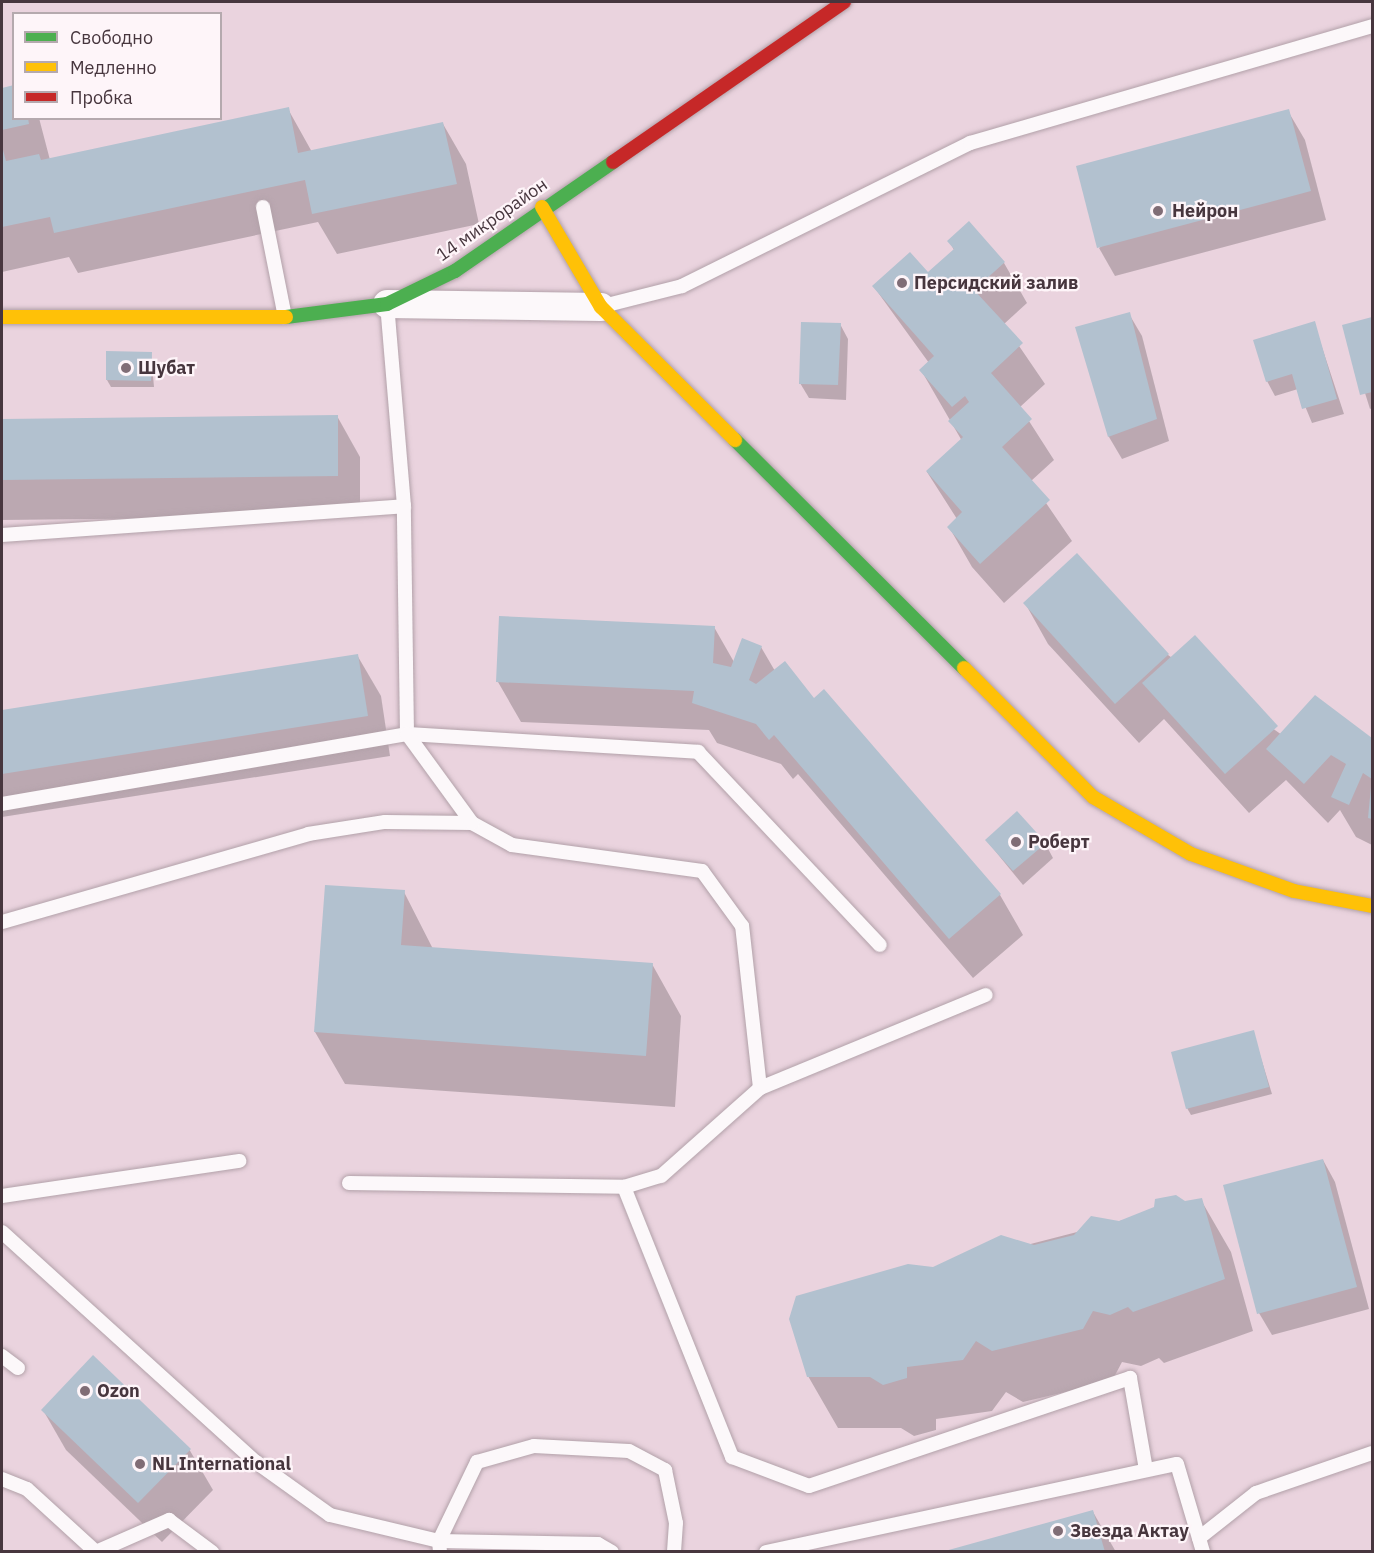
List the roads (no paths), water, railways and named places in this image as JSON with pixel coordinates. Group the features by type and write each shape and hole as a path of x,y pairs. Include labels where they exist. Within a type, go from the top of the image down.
{"street":[{"name":"14 микрорайон","path":"2,317 285,317 387,303 455,271 542,207 844,2"},
{"path":"542,207 601,307 1093,797 1191,854 1294,891 1372,906"},
{"path":"387,303 601,307"}],"lane":[{"path":"601,307 682,286 970,143 1372,26"},
{"path":"263,207 285,317"},
{"path":"387,303 404,506 407,734 472,823 512,845 702,871 742,926 760,1088"},
{"path":"2,535 404,506"},
{"path":"2,804 407,734 698,752 880,945"},
{"path":"2,922 308,834 385,822 472,823"},
{"path":"349,1184 624,1187 661,1176 760,1088 986,994"},
{"path":"2,1196 239,1161"},
{"path":"624,1187 732,1457 809,1486 1130,1378 1146,1470"},
{"path":"2,1232 256,1462 330,1515 439,1546 598,1544 612,1551"},
{"path":"2,1356 18,1368"},
{"path":"439,1546 477,1462 546,1446 629,1450 665,1470 676,1522 674,1551"},
{"path":"766,1551 1177,1464 1201,1545 1256,1493 1372,1453"},
{"path":"2,1479 27,1489 96,1551 169,1520 212,1551"}],"place":[{"name":"Нейрон","path":"1158,211"},
{"name":"Персидский залив","path":"902,283"},
{"name":"Шубат","path":"126,368"},
{"name":"Роберт","path":"1016,842"},
{"name":"Ozon","path":"85,1391"},
{"name":"NL International","path":"140,1464"},
{"name":"Звезда Актау","path":"1058,1531"}]}
